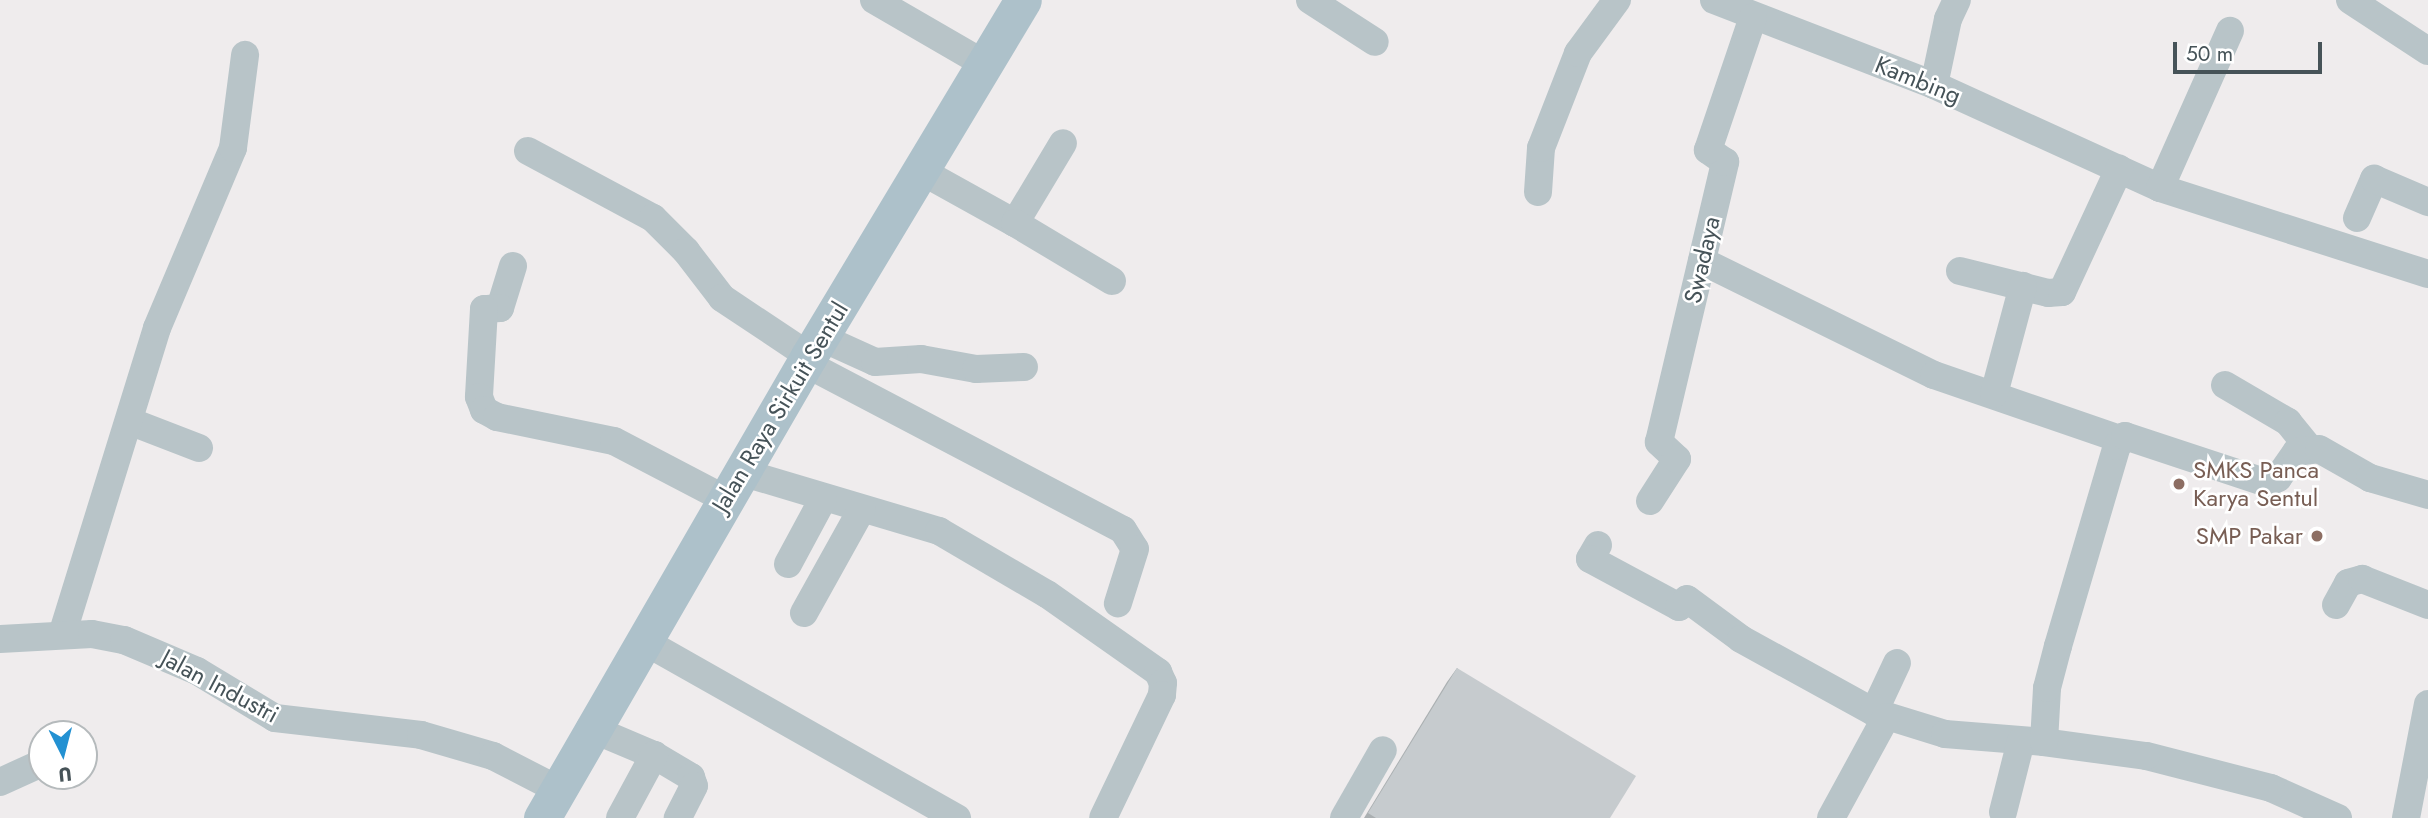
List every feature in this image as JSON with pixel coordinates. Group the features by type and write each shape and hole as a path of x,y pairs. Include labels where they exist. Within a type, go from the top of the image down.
{"main road":[{"name":"Jalan Raya Sirkuit Sentul","path":"550,804 590,728 811,352 923,172 1023,0"}],"street":[{"path":"874,0 991,57"},
{"path":"908,0 991,57"},
{"path":"1310,0 1375,42"},
{"path":"1538,192 1541,148 1578,53 1617,0"},
{"name":"Kambing","path":"1714,0 1934,85 2160,188 2428,274"},
{"path":"1934,85 1948,19 1957,0"},
{"path":"2350,0 2428,51"},
{"name":"Swadaya","path":"1650,501 1677,459 1659,442 1725,162 1708,150 1753,17"},
{"path":"2160,188 2230,31"},
{"path":"62,635 157,328 233,148 244,55"},
{"path":"1015,223 1063,143"},
{"path":"528,151 653,218 722,298 811,352 1123,530 1135,550 1118,603"},
{"path":"1960,271 2048,293 2065,288 2119,169"},
{"path":"923,172 1112,281"},
{"path":"2357,218 2374,179 2428,202"},
{"path":"1702,261 1934,374 2120,439 2132,435 2267,483 2278,478 2296,452 2308,447 2328,452 2370,478 2428,495"},
{"path":"513,266 499,308 484,309 479,397 484,410 497,417 614,441 733,485 823,499 911,521 958,541 1046,594 1162,678 1160,701 1103,818"},
{"path":"1994,394 2023,286"},
{"path":"811,352 875,362 921,359 976,369 1024,367"},
{"path":"2225,385 2288,422 2308,447"},
{"path":"129,421 199,448"},
{"path":"2003,812 2032,741 2120,439"},
{"path":"788,564 823,499"},
{"path":"804,613 862,509"},
{"path":"1598,545 1590,559 1679,607 1686,599 1741,639 1880,715 1945,734 2032,741 2146,756 2271,788 2338,818"},
{"path":"2336,604 2348,583 2362,579 2428,605"},
{"name":"Jalan Industri","path":"0,639 92,634 134,642 197,671 275,719 421,735 494,756 550,804"},
{"path":"642,640 957,818"},
{"path":"1830,818 1880,715 1897,663"},
{"path":"2406,818 2428,704"},
{"path":"590,728 654,755 694,781 678,818"},
{"path":"1344,818 1383,750"},
{"path":"620,818 654,755"},
{"path":"0,782 28,769"}],"building":[{"path":"1457,668 1636,776 1610,818 1376,818 1368,813"}],"place":[{"name":"SMKS Panca Karya Sentul","path":"2179,484"},
{"name":"SMP Pakar","path":"2317,536"}]}
